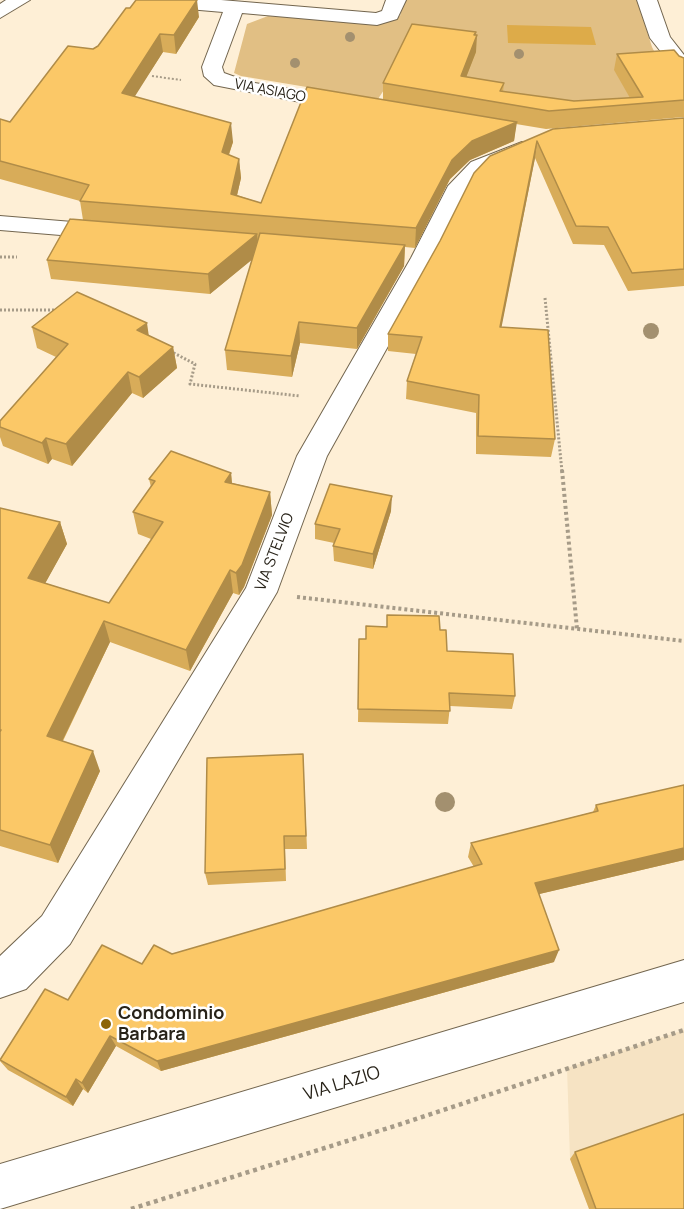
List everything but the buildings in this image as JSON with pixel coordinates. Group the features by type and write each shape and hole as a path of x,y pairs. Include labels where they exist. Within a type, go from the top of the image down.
{"street":[{"path":"0,12 20,0"},
{"path":"153,0 377,19 390,15 396,0"},
{"path":"647,0 660,38 684,68"},
{"name":"VIA ASIAGO","path":"234,8 212,67 213,75 221,81 363,108"},
{"name":"VIA STELVIO","path":"0,977 11,974 56,930 261,592 312,456 412,257 472,171 541,137 512,133"},
{"path":"0,224 128,234"},
{"name":"VIA LAZIO","path":"0,1187 684,981"}],"path":[{"path":"544,298 577,629"},
{"path":"0,310 60,311"},
{"path":"161,346 195,364 190,384 300,396"},
{"path":"261,592 684,641"},
{"path":"131,1209 401,1124 560,1069 684,1030"}],"shaded area":[{"path":"404,0 637,0 652,47 662,67 634,105 571,118 399,67 378,99 234,73 247,24 268,16 382,22 400,16"},
{"path":"507,25 591,27 596,45 508,43"},
{"path":"684,1030 684,1209 589,1209 570,1159 567,1068"}],"place":[{"name":"Condominio Barbara","path":"106,1024"}]}
